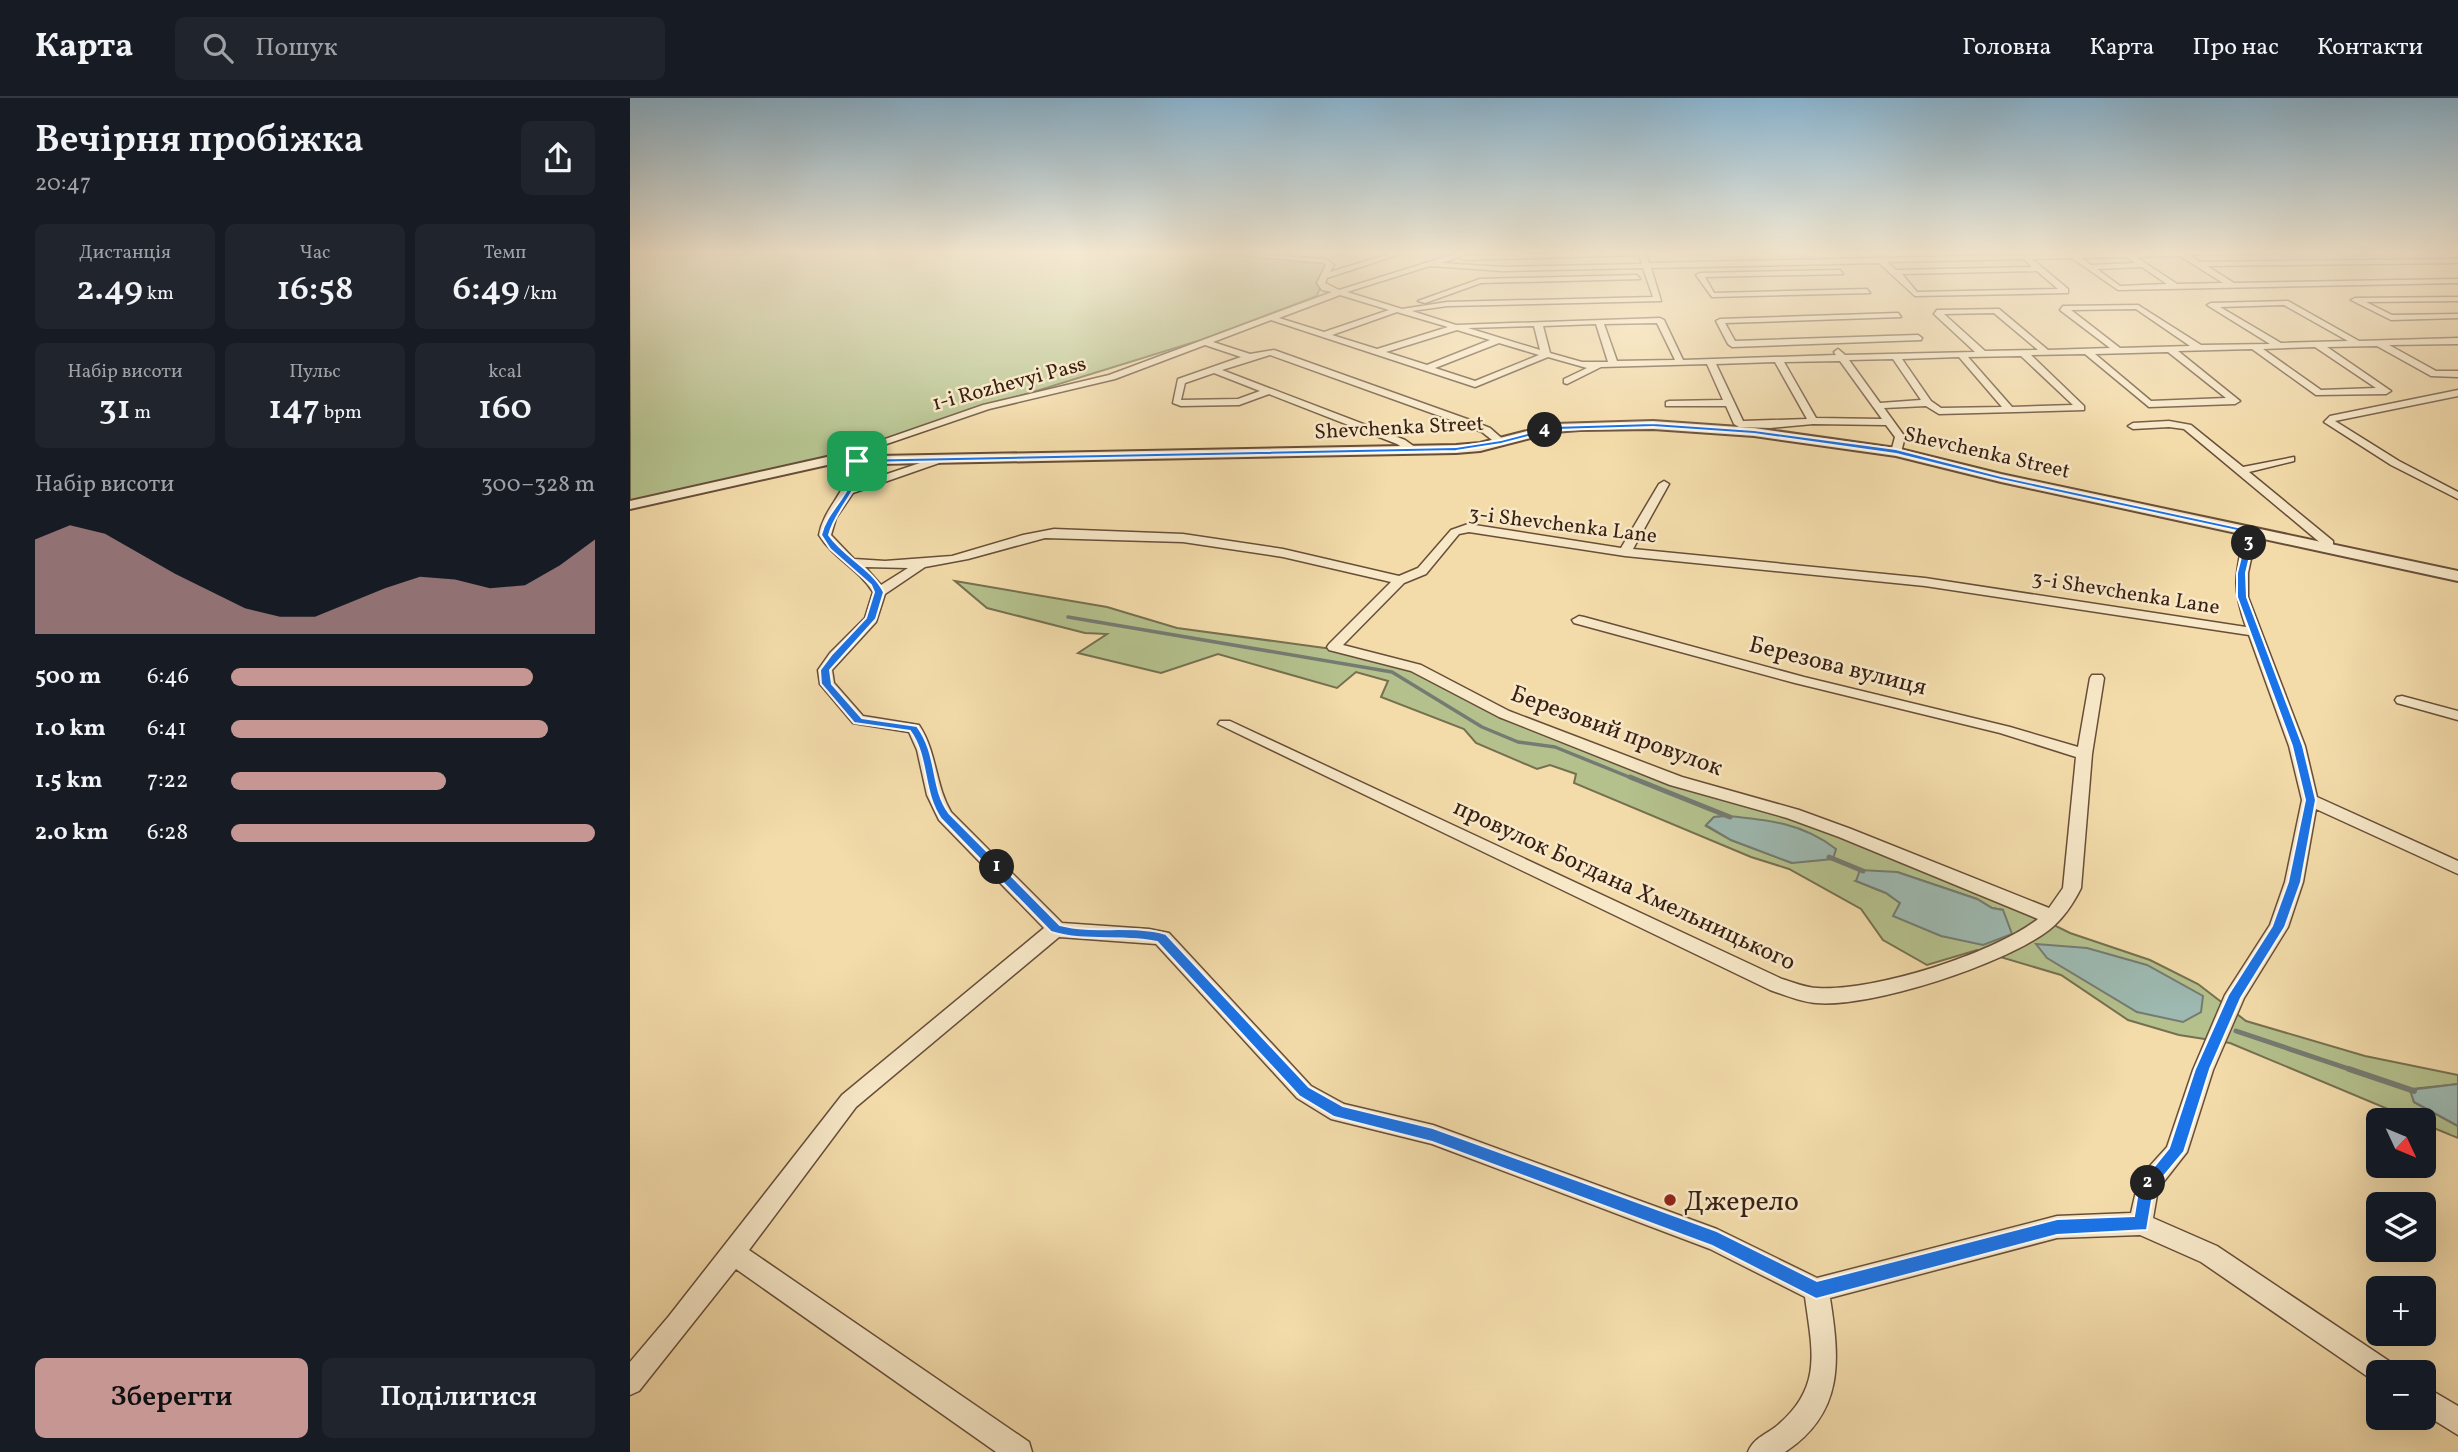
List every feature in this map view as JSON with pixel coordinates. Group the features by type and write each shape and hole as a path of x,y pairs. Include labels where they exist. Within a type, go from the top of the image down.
{"street":[{"name":"1-i Rozhevyi Pass","path":"630,505 827,461 952,417 1101,380 1207,343 1277,314"},
{"path":"1324,335 1387,314"},
{"path":"1418,314 1582,365 2458,341"},
{"path":"1795,314 1918,338"},
{"path":"1809,314 1900,437 1896,452"},
{"path":"1820,314 1812,318 1732,344 1720,321 1812,318 1898,315"},
{"path":"1939,314 1982,353"},
{"path":"2000,314 2045,351"},
{"path":"2071,314 2117,349"},
{"path":"2149,314 2198,347"},
{"path":"2227,314 2279,345"},
{"path":"2305,314 2358,343"},
{"path":"2383,314 2391,318 2458,316"},
{"path":"1269,317 1475,384 1546,355"},
{"path":"1377,352 1454,327 1660,320 1681,362"},
{"path":"1599,322 1613,364"},
{"path":"1538,324 1546,355"},
{"path":"1428,368 1498,340"},
{"path":"1207,343 1250,357"},
{"path":"2378,343 2434,374 2458,374"},
{"path":"2253,346 2319,393 2386,391 2316,344"},
{"path":"2086,350 2150,404 2235,401 2169,348"},
{"path":"1269,391 1239,402 1181,404 1176,401 1181,381 1271,352 1466,422 1486,430 1501,442"},
{"path":"1895,355 1928,403 1939,411 2081,408 2022,352"},
{"path":"1961,354 2010,410"},
{"path":"1778,359 1813,421"},
{"path":"1710,362 1738,424 1890,422"},
{"path":"1567,381 1600,364"},
{"path":"1214,370 1401,442 1414,450"},
{"path":"2458,393 2330,419 2329,422 2395,464 2458,495"},
{"path":"1669,404 1729,403"},
{"path":"1877,406 1928,403"},
{"path":"2133,426 2169,424 2187,428 2329,544 2329,548"},
{"name":"Shevchenka Street","path":"827,461 855,476 938,460 1456,449 1501,442 1554,428 1653,425 1754,432 1896,452 2001,478 2458,576"},
{"path":"2241,471 2290,459"},
{"path":"879,592 875,584 833,547 825,531 829,520 855,476 884,477 938,460"},
{"path":"1625,552 1664,484"},
{"name":"3-i Shevchenka Lane","path":"1399,580 1422,571 1455,532 1468,527 1625,552 1925,582 2253,632"},
{"path":"2141,1224 2147,1185 2176,1152 2203,1069 2235,995 2279,927 2294,882 2311,800 2297,746 2242,597 2242,573 2251,531"},
{"path":"851,562 921,565 984,551 1037,534 1054,533 1183,538 1283,553 1399,580"},
{"path":"921,565 879,592 871,619 825,670 827,684 858,720 914,728 924,742 936,803 945,816 1056,929 1074,933 1137,932 1162,938 1304,1092 1339,1112 1433,1135 1717,1240 1816,1290 2057,1227 2141,1224 2209,1254 2366,1360"},
{"name":"Березовий провулок","path":"1399,580 1334,647 1416,668 1504,713 1676,781 1793,814 1845,832 2052,917"},
{"name":"Березова вулиця","path":"1579,620 1800,680 2005,730 2084,754"},
{"name":"провулок Богдана Хмельницького","path":"1224,724 1777,985 1819,996 1900,982 1971,961 2026,936 2065,904 2072,888 2084,754 2096,678"},
{"path":"2402,700 2458,716"},
{"path":"2311,800 2455,864"},
{"path":"630,1382 849,1101 1056,929"},
{"path":"733,1253 1018,1452"},
{"path":"1761,1452 1801,1424 1816,1403 1824,1379 1826,1355 1816,1290"},
{"path":"2436,1407 2458,1422"}],"green space":[{"path":"630,314 1269,314 1201,340 952,417 852,452 630,502"},
{"path":"955,581 1107,607 1177,628 1332,649 1414,670 1501,715 1792,817 1995,896 2070,933 2150,960 2198,984 2246,1021 2365,1056 2458,1075 2458,1084 2411,1089 2414,1102 2425,1108 2385,1108 2230,1043 2179,1035 2128,1020 2061,975 1977,950 1927,965 1883,940 1861,909 1789,869 1751,857 1574,783 1576,774 1550,765 1537,769 1476,743 1464,729 1381,697 1388,681 1356,672 1337,688 1218,654 1161,673 1078,653 1107,634 1085,633 987,608","holes":["1727,816 1792,863 1731,840 1706,826 1714,817","1897,872 1977,899 1992,908 2003,910 1894,916 1900,903 1886,893 1856,881","2109,993 2201,1012 2137,1012"]},
{"path":"2436,1114 2458,1126 2458,1138 2436,1129"}],"water":[{"path":"1714,817 1771,821 1811,833 1836,849 1833,859 1792,863 1731,840 1706,825"},
{"path":"1860,870 1897,872 1977,899 1992,908 2003,910 2012,934 1983,945 1941,936 1893,916 1900,903 1886,893 1856,881"},
{"path":"2036,944 2087,948 2147,965 2203,996 2201,1012 2183,1022 2137,1012 2047,958"},
{"path":"2458,1084 2458,1126 2436,1114 2436,1108 2425,1108 2414,1102 2410,1090"}],"waterway":[{"path":"1068,617 1392,672 1482,727 1518,742 1555,747 1634,779"},
{"path":"1630,777 1730,817"},
{"path":"1829,857 1863,871"},
{"path":"2236,1031 2355,1071"},
{"path":"2349,1069 2414,1091"}],"place":[{"name":"Джерело","path":"1670,1200"}],"route":[{"path":"1653,425 1754,432 1896,452 2001,478 2251,531 2242,573 2242,597 2297,746 2311,800 2294,882 2279,927 2235,995 2203,1069 2176,1152 2147,1185 2141,1224 2057,1227 1816,1290 1717,1240 1433,1135 1339,1112 1304,1092 1162,938 1137,932 1074,933 1056,929 945,816 936,803 924,742 914,728 858,720 827,684 825,670 871,619 879,592 863,571 833,547 825,535 829,520 857,477 857,461 1456,449 1480,447 1554,428 1653,425"}]}
